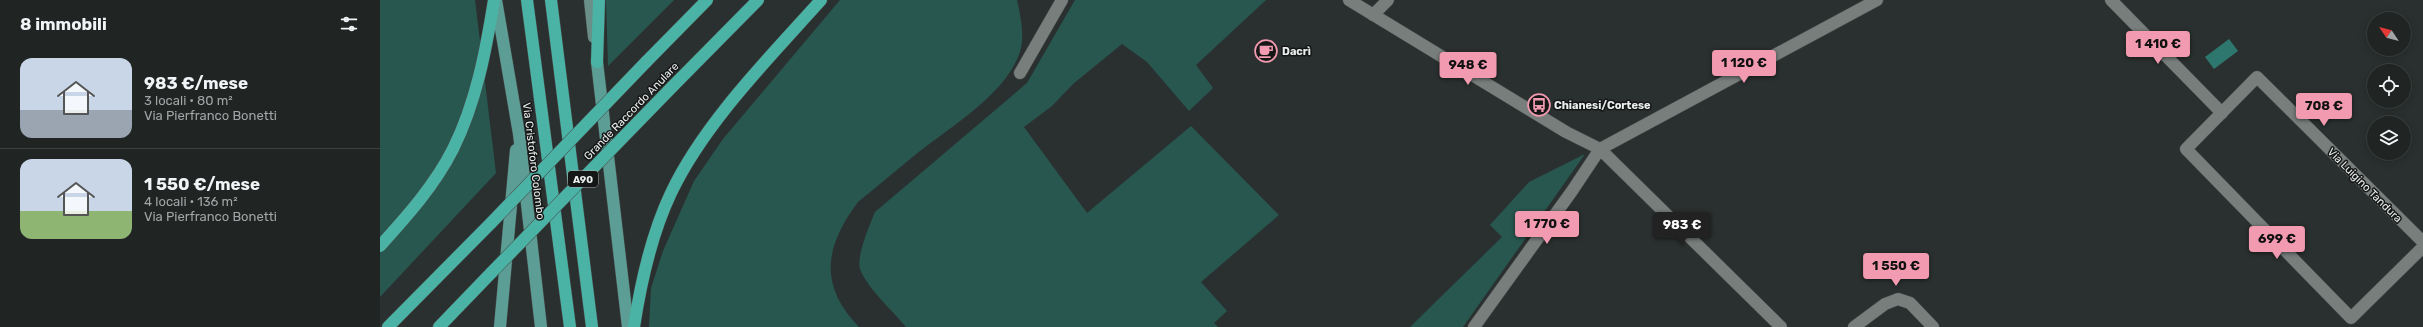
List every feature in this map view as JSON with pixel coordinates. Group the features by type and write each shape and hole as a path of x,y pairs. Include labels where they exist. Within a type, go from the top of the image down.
{"highway":[{"path":"380,246 427,190 452,150 474,94 495,0"},
{"name":"Via Cristoforo Colombo","path":"527,0 570,327"},
{"path":"551,0 592,327"},
{"path":"597,62 599,0"},
{"name":"Grande Raccordo Anulare","path":"388,327 491,223 706,0"},
{"name":"Grande Raccordo Anulare","path":"439,327 758,0"},
{"path":"634,327 638,298 656,229 671,193 694,153 718,119 821,0"}],"main road":[{"name":"Via Cristoforo Colombo","path":"495,0 519,134 540,327"},
{"path":"590,0 628,327"},
{"path":"500,327 515,155 519,134"}],"street":[{"path":"1020,73 1062,0"},
{"path":"1349,0 1566,132 1600,149 1781,327"},
{"path":"1373,15 1388,0"},
{"path":"1474,327 1572,191 1600,149 1877,0"},
{"path":"2111,0 2222,113"},
{"name":"Via Luigino Tandura","path":"2423,242 2257,77 2186,150 2351,318 2423,247"},
{"path":"1854,327 1886,304 1898,299 1910,303 1933,327"}],"shaded area":[{"path":"380,0 475,0 496,173 380,297"},
{"path":"606,0 674,0 608,66"},
{"path":"840,0 1017,0 1022,29 1022,43 1018,57 1011,71 988,97 961,121 920,151 858,202 847,218 838,234 833,250 831,265 832,281 837,296 846,311 859,327 649,327 651,288 663,251 694,181 723,139"},
{"path":"1075,0 1266,0 1196,65 1213,88 1189,111 1147,62 1122,44 1073,84 1052,106 1024,127 1087,213 1191,126 1279,215 1201,282 1227,311 1214,323 1218,327 906,327 868,284 860,269 859,264 862,249 875,212 1027,83"},
{"path":"2229,39 2238,51 2214,69 2205,57"},
{"path":"1585,154 1463,327 1410,327 1502,237 1490,225 1529,182"}],"place":[{"name":"Dacrì","path":"1266,51"},
{"name":"Chianesi/Cortese","path":"1539,105"}]}
